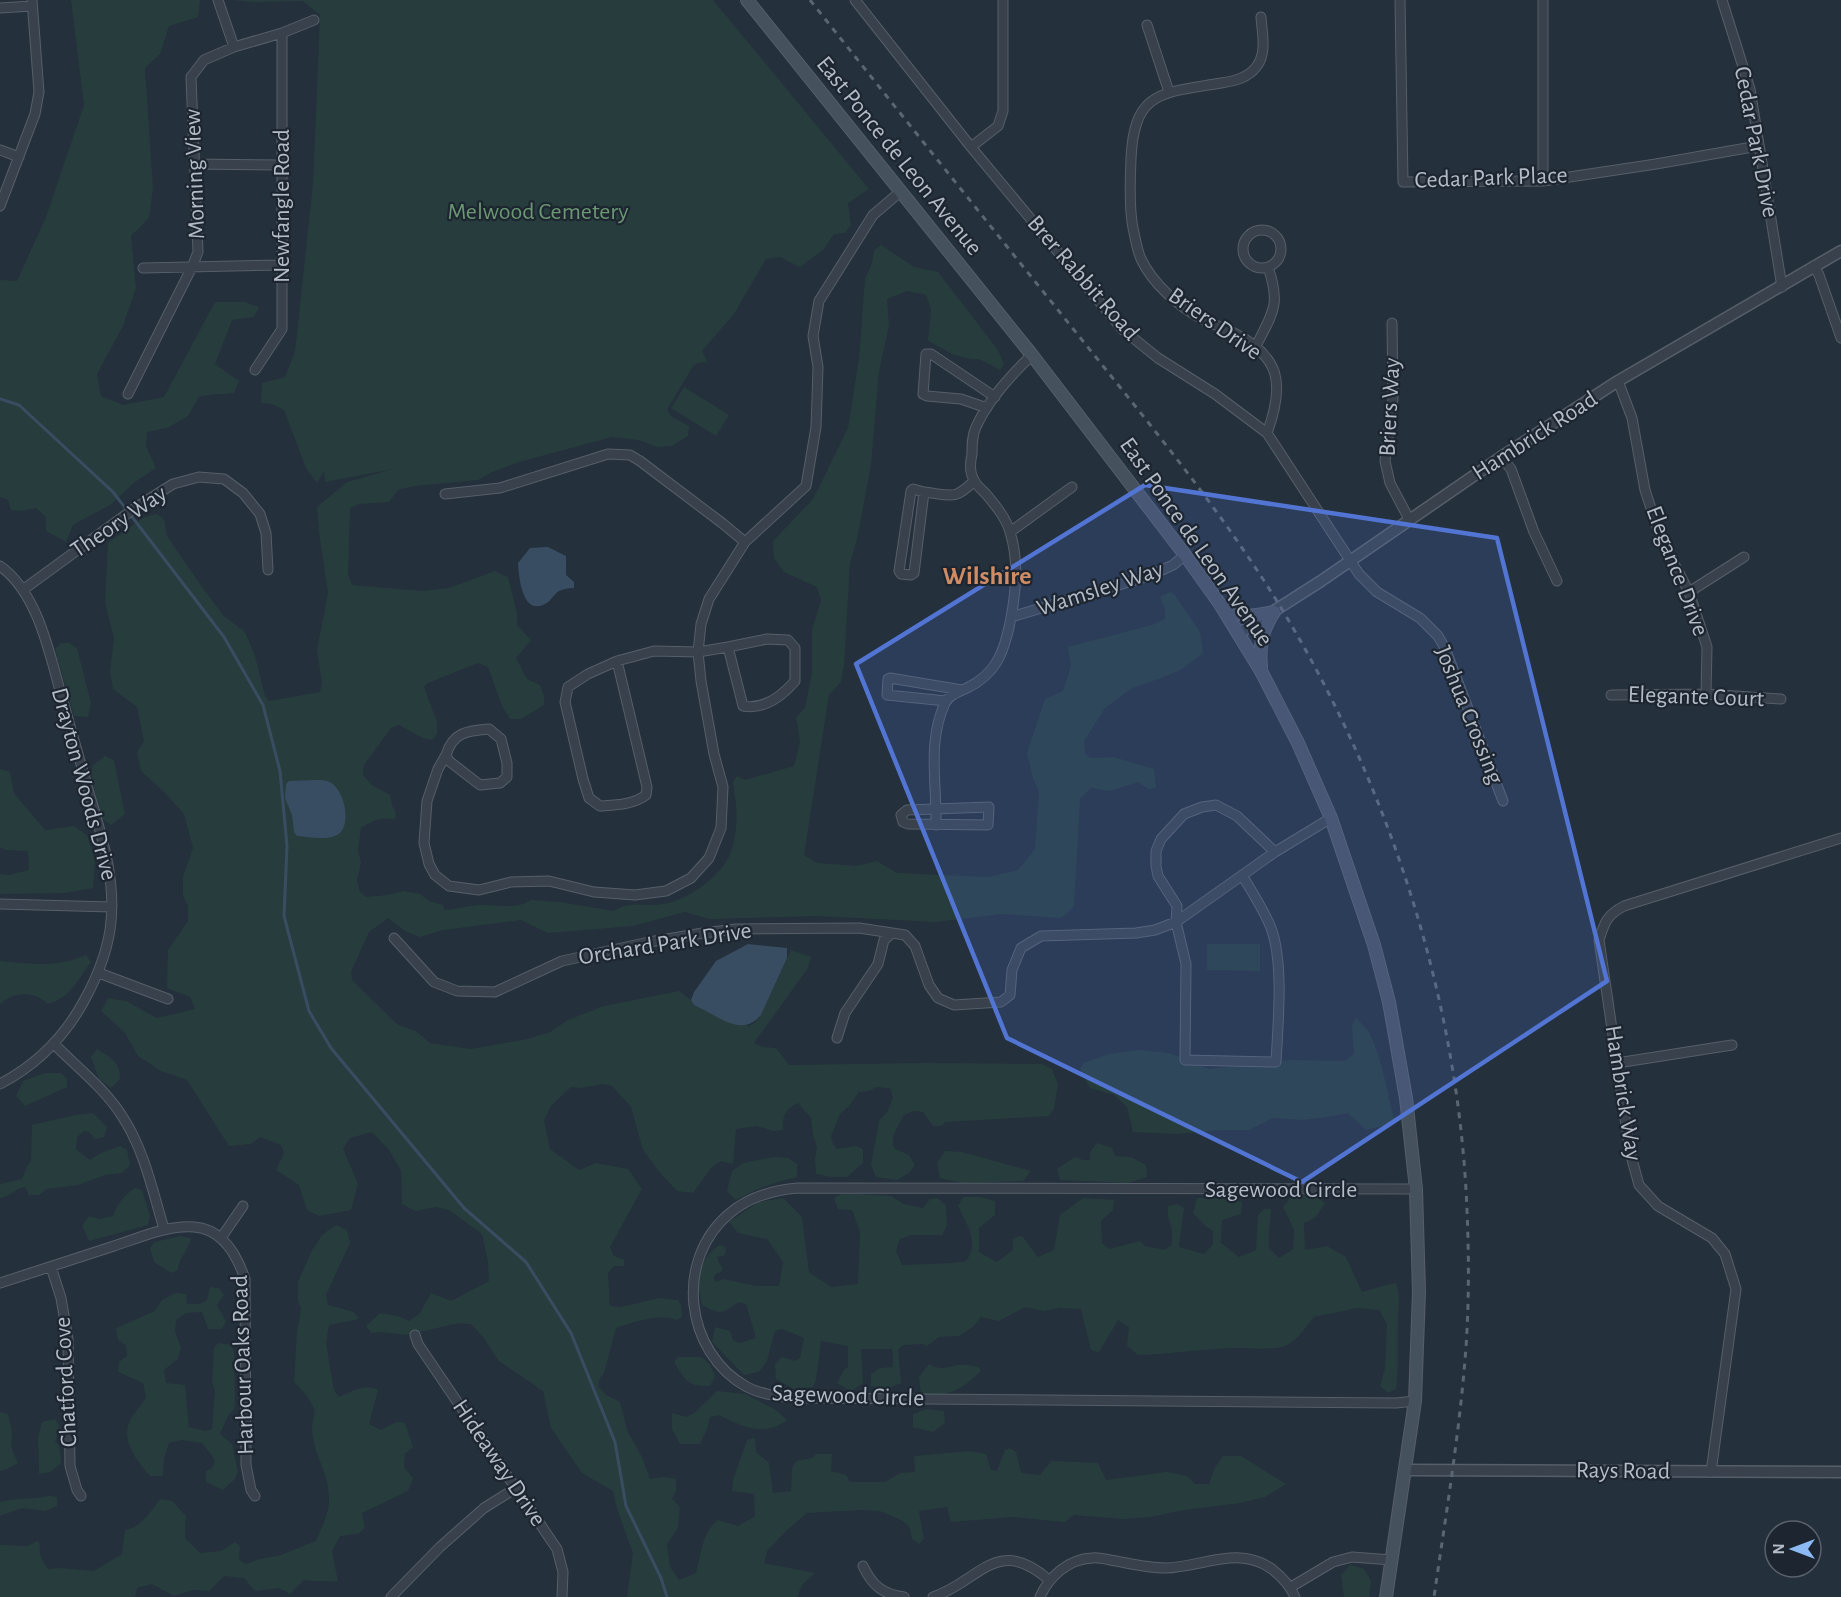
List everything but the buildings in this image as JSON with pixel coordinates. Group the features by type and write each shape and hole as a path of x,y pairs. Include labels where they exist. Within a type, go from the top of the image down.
{"main road":[{"name":"East Ponce de Leon Avenue","path":"747,0 1032,355 1220,604 1261,671 1298,743 1331,818 1374,945 1389,1002 1406,1098 1416,1189 1419,1292 1415,1401 1386,1597"},
{"path":"1220,604 1231,612 1245,616 1274,612"},
{"path":"1261,671 1262,635 1274,612"}],"street":[{"path":"218,0 234,47"},
{"name":"Brer Rabbit Road","path":"855,0 971,147 1122,329 1158,358 1215,394 1267,433 1351,561"},
{"path":"971,147 998,126 1003,111 1003,0"},
{"name":"Cedar Park Place","path":"1400,0 1403,182 1543,181 1758,146"},
{"path":"1543,0 1543,181"},
{"name":"Cedar Park Drive","path":"1722,0 1749,89 1782,286"},
{"path":"0,8 32,3 39,92 35,114 0,206"},
{"name":"Briers Drive","path":"1261,17 1263,51 1258,65 1246,77 1169,92 1152,100 1142,110 1136,122 1131,143 1130,171 1133,225 1141,258 1158,283 1177,302 1202,319 1256,346 1269,361 1278,382 1275,411 1267,433"},
{"name":"Morning View","path":"128,394 198,252 191,77 204,60 234,47 282,33 314,20"},
{"path":"1147,25 1169,92"},
{"name":"Newfangle Road","path":"255,370 282,329 282,33"},
{"path":"0,150 18,157"},
{"path":"194,164 282,165"},
{"path":"446,755 449,761 480,785 500,783 507,777 507,763 501,740 489,729 469,731 458,736 449,746 438,769 427,801 424,843 429,864 435,875 449,886 479,890 511,882 534,880 549,881 594,892 634,895 666,891 691,879 709,858 721,828 723,788 714,754 701,681 698,652 701,624 709,599 745,542 806,486 816,427 818,366 813,336 819,301 873,215 900,192"},
{"path":"1259,230 1266,230 1277,237 1281,250 1280,257 1268,267 1260,268 1248,262 1242,250 1246,237 1259,230"},
{"name":"Hambrick Road","path":"1238,634 1351,561 1501,457 1618,381 1841,250"},
{"path":"143,268 282,265"},
{"path":"1256,346 1275,309 1274,285 1268,267"},
{"path":"1814,267 1819,275 1841,338"},
{"name":"Briers Way","path":"1392,323 1393,399 1385,461 1390,483 1410,521"},
{"path":"987,408 961,399 927,396 923,393 926,354 931,354 995,397"},
{"path":"936,825 934,740 946,701 954,693 967,688 989,673 1001,658 1011,617 1017,569 1010,532 1000,510 974,481 970,467 975,428 995,397 1032,355"},
{"name":"Elegance Drive","path":"1618,381 1632,418 1645,490 1660,538 1689,592 1707,647 1706,694"},
{"path":"445,494 500,488 608,454 630,455 745,542"},
{"path":"1501,457 1511,469 1534,532 1557,581"},
{"name":"Theory Way","path":"24,589 112,524 172,484 199,477 224,479 243,493 260,514 266,532 268,570"},
{"path":"924,492 914,573 901,574 899,571 911,491 913,489 954,496 961,494 974,481"},
{"path":"1010,532 1072,487"},
{"name":"Wamsley Way","path":"1011,617 1149,576 1173,565 1185,555"},
{"path":"1689,592 1744,557"},
{"name":"Joshua Crossing","path":"1351,561 1359,574 1377,592 1420,618 1438,636 1445,648 1503,801"},
{"name":"Drayton Woods Drive","path":"0,566 9,572 24,589 41,626 105,844 112,882 110,931 99,973 77,1015 55,1045 20,1074 0,1084"},
{"path":"617,661 647,787 646,795 639,800 620,805 600,806 589,798 583,779 565,702 568,687 588,674 617,661 654,651 698,652 767,639 788,640 795,648 795,681 781,696 770,702 749,707 743,706 728,647"},
{"path":"946,701 887,695 888,679 962,690"},
{"name":"Elegante Court","path":"1611,695 1706,694 1780,699"},
{"path":"1242,875 1271,927 1278,951 1276,1062 1185,1060 1186,964 1176,922 1177,906 1158,876 1156,866 1156,851 1161,839 1184,814 1202,807 1216,805 1237,816 1275,852"},
{"path":"989,807 988,825 936,825 903,822 901,815 907,810 936,808 989,807"},
{"path":"837,1038 845,1013 878,964 884,940 892,933 905,935 915,946 929,984 938,998 954,1005 1001,1002 1010,995 1012,970 1021,948 1041,936 1136,933 1155,930 1176,922 1275,852 1331,818"},
{"name":"Hambrick Way","path":"1711,1472 1736,1289 1725,1254 1712,1238 1658,1206 1640,1185 1630,1152 1599,940 1604,922 1612,912 1624,906 1841,838"},
{"path":"0,904 112,907"},
{"name":"Orchard Park Drive","path":"394,938 434,982 457,991 495,992 562,961 703,933 736,929 859,928 892,933"},
{"path":"99,973 168,999"},
{"path":"55,1045 123,1116 134,1136 164,1229"},
{"path":"1617,1063 1732,1045"},
{"name":"Sagewood Circle","path":"1415,1401 1396,1403 807,1398 763,1394 746,1387 723,1369 707,1348 695,1320 692,1291 695,1271 702,1250 714,1230 730,1213 749,1200 779,1190 798,1188 1416,1189"},
{"path":"221,1238 243,1206"},
{"name":"Harbour Oaks Road","path":"0,1283 164,1229 194,1227 221,1238 240,1262 245,1279 246,1465 251,1490 255,1496"},
{"name":"Chatford Cove","path":"51,1267 61,1298 68,1339 70,1466 81,1496"},
{"name":"Hideaway Drive","path":"415,1335 418,1344 557,1549 563,1572 562,1597"},
{"name":"Rays Road","path":"1406,1470 1841,1472"},
{"path":"391,1597 466,1523 484,1508 516,1488"},
{"path":"1040,1597 1049,1580 1067,1564 1092,1558 1161,1568 1233,1557 1262,1562 1280,1575 1291,1587 1295,1597"},
{"path":"1291,1587 1333,1562 1352,1557 1392,1560"},
{"path":"933,1597 947,1593 985,1566 996,1561 1018,1561 1039,1571 1049,1580"},
{"path":"863,1566 870,1580 881,1590 904,1597"}],"highlighted area":[{"path":"1145,485 1497,538 1607,981 1302,1182 1007,1038 856,664"}],"green space":[{"path":"71,0 200,0 198,17 169,26 160,54 145,68 153,189 149,218 131,236 136,288 123,326 97,374 101,396 123,405 164,397 215,302 245,302 259,307 254,317 232,320 215,364 239,381 234,393 199,397 188,416 167,428 147,432 146,446 156,468 135,482 110,505 73,525 66,542 46,531 46,517 36,508 11,510 8,500 0,497 0,280 17,281 46,217 84,105"},
{"name":"Melwood Cemetery","path":"231,0 713,0 869,189 848,203 851,225 845,233 834,234 823,250 800,267 780,257 766,259 734,314 702,351 707,362 693,366 667,410 671,416 689,426 688,436 672,446 657,447 639,440 612,437 519,462 478,480 414,486 398,490 389,502 358,504 350,508 348,574 352,585 422,591 449,588 495,571 508,577 517,613 517,625 531,640 516,658 527,679 540,685 544,696 544,705 521,719 510,719 502,706 488,667 478,663 428,683 424,687 437,722 437,734 432,740 423,738 399,725 391,728 364,765 363,775 372,785 390,795 396,813 395,819 377,820 361,828 358,850 361,863 357,880 360,892 366,897 404,891 420,894 429,901 443,905 445,910 479,905 513,906 531,900 614,911 631,905 658,905 673,902 700,888 722,868 735,836 737,822 733,782 737,776 745,780 794,766 800,742 796,717 805,708 812,673 812,629 821,601 817,587 784,572 774,558 773,541 813,499 848,428 859,358 865,279 872,263 874,250 881,245 914,267 938,272 998,350 1004,364 1000,370 979,359 954,355 928,341 931,309 926,295 907,291 887,299 889,326 879,371 871,465 857,539 850,563 844,666 841,682 829,695 804,855 817,863 857,866 877,861 897,873 989,877 1018,870 1035,849 1039,792 1027,753 1045,699 1063,691 1071,666 1068,647 1152,625 1165,619 1165,609 1160,597 1170,592 1174,594 1200,632 1203,653 1182,669 1132,688 1105,708 1084,741 1085,753 1090,758 1113,757 1154,769 1156,788 1149,789 1138,782 1110,791 1091,788 1080,799 1074,906 1060,918 1002,914 936,922 817,916 709,919 685,912 633,926 548,933 521,920 443,930 420,937 405,931 388,918 369,932 351,972 352,980 398,1025 416,1031 430,1043 471,1049 527,1039 550,1032 568,1020 604,1006 679,991 694,1005 749,1026 761,1015 791,950 811,957 808,968 754,1043 763,1047 776,1048 789,1065 1042,1064 1052,1069 1058,1084 1054,1109 1049,1116 945,1122 942,1126 933,1126 923,1112 914,1111 904,1115 893,1136 893,1145 895,1149 909,1155 915,1165 909,1173 897,1180 876,1177 871,1165 879,1121 887,1112 893,1098 890,1088 876,1087 870,1091 859,1092 840,1114 831,1136 833,1144 837,1149 856,1146 863,1149 863,1163 847,1177 816,1174 817,1147 811,1118 798,1103 785,1114 783,1130 773,1131 757,1126 736,1129 733,1164 721,1161 711,1168 693,1193 677,1191 661,1174 643,1150 631,1107 612,1086 603,1084 581,1088 571,1087 551,1106 544,1120 550,1149 579,1170 596,1163 628,1169 642,1189 610,1247 614,1256 624,1260 624,1266 614,1266 608,1273 610,1306 621,1307 659,1298 678,1300 681,1305 682,1317 677,1320 654,1318 616,1328 604,1373 598,1386 605,1394 620,1402 627,1430 642,1457 650,1479 664,1477 676,1479 676,1491 672,1499 680,1507 678,1528 667,1544 670,1567 679,1580 696,1573 705,1537 718,1520 738,1526 755,1516 754,1494 732,1491 733,1480 747,1440 755,1438 756,1452 769,1463 773,1493 791,1491 792,1468 796,1461 812,1458 816,1454 832,1454 831,1471 846,1475 850,1482 885,1482 900,1473 915,1472 914,1456 970,1451 986,1454 991,1470 997,1471 1005,1450 1010,1448 1016,1452 1021,1473 1040,1475 1051,1461 1098,1463 1106,1480 1167,1472 1188,1476 1195,1484 1209,1484 1214,1469 1223,1456 1241,1456 1286,1484 1265,1497 1240,1503 1123,1519 1074,1515 1065,1522 1013,1517 951,1522 947,1507 919,1511 924,1539 919,1544 912,1539 909,1526 880,1511 807,1513 767,1551 764,1563 815,1573 802,1585 797,1597 627,1597 633,1553 613,1491 582,1473 551,1428 543,1391 499,1361 471,1324 459,1323 406,1335 371,1333 366,1326 380,1313 398,1316 409,1321 420,1313 431,1293 451,1301 489,1281 488,1262 482,1234 449,1210 436,1207 415,1211 402,1204 401,1171 389,1150 372,1132 350,1138 343,1149 358,1184 351,1210 319,1216 307,1210 299,1185 276,1170 284,1153 281,1145 260,1137 251,1144 229,1146 187,1080 161,1071 138,1056 125,1033 101,1011 108,998 126,1001 157,1018 195,1009 190,997 167,988 168,950 188,921 188,906 183,896 183,877 193,848 184,814 141,771 137,752 144,741 137,707 113,689 110,671 114,639 105,602 108,543 143,518 156,514 164,519 167,536 202,587 224,616 245,632 255,656 265,696 269,701 320,692 322,683 317,650 328,593 317,507 347,482 393,469 325,482 324,471 317,483 306,468 284,410 272,404 261,403 262,383 285,377 295,352 313,184 320,15 303,1"},
{"path":"684,387 729,415 716,436 671,408"},
{"path":"61,643 69,643 77,648 91,703 88,717 74,716 55,649"},
{"path":"105,756 114,760 125,814 111,825 101,818 91,773 93,765"},
{"path":"0,769 10,772 14,793 45,830 74,826 87,835 95,861 93,888 65,893 0,894 0,874 9,875 29,870 28,851 5,850 0,847"},
{"path":"1207,944 1260,944 1260,971 1207,970"},
{"path":"86,955 91,962 69,992 56,1001 48,1004 36,996 24,994 11,997 0,1004 0,961 54,963"},
{"path":"1356,1018 1368,1030 1374,1043 1395,1123 1366,1130 1348,1113 1302,1120 1273,1118 1249,1130 1176,1134 1133,1132 1127,1107 1114,1095 1090,1088 1080,1069 1084,1063 1109,1054 1139,1050 1169,1053 1209,1069 1292,1060 1344,1061 1354,1054 1352,1026"},
{"path":"97,1049 114,1061 120,1073 120,1079 111,1088 99,1079 91,1057"},
{"path":"45,1073 61,1073 67,1079 67,1087 25,1106 16,1096 23,1081"},
{"path":"93,1113 107,1127 104,1137 95,1139 89,1132 84,1131 77,1137 76,1149 90,1160 120,1146 127,1150 130,1165 122,1173 105,1175 78,1185 47,1189 39,1195 29,1195 25,1187 0,1198 0,1184 22,1179 31,1161 32,1125"},
{"path":"1097,1143 1112,1148 1115,1156 1131,1157 1146,1165 1147,1177 1128,1183 1060,1180 1057,1169 1075,1157 1090,1160 1090,1152"},
{"path":"945,1151 962,1152 1031,1171 1023,1181 963,1183 940,1178 937,1163"},
{"path":"774,1157 788,1158 797,1164 797,1177 765,1186 736,1200 727,1191 732,1171 743,1163"},
{"path":"135,1188 142,1190 150,1216 148,1225 89,1241 82,1226 89,1216 99,1219 113,1216 121,1200"},
{"path":"843,1193 891,1196 904,1204 923,1208 930,1199 937,1198 946,1205 947,1225 942,1235 912,1235 900,1239 896,1251 902,1265 966,1261 972,1247 972,1240 958,1206 963,1197 980,1197 995,1201 995,1215 979,1228 979,1252 997,1262 1013,1250 1013,1238 1022,1236 1038,1257 1054,1250 1060,1215 1083,1198 1114,1200 1113,1210 1101,1221 1102,1243 1109,1249 1140,1241 1145,1246 1164,1250 1172,1245 1168,1206 1177,1204 1184,1208 1179,1247 1204,1254 1213,1244 1213,1231 1193,1213 1197,1198 1230,1198 1242,1202 1241,1214 1222,1220 1221,1243 1239,1257 1256,1250 1258,1215 1264,1209 1271,1209 1269,1248 1279,1258 1293,1249 1294,1230 1283,1207 1291,1197 1312,1194 1325,1203 1316,1217 1304,1223 1305,1250 1327,1246 1346,1257 1362,1292 1396,1283 1399,1302 1396,1389 1388,1393 1380,1386 1385,1368 1387,1324 1379,1310 1357,1308 1314,1317 1298,1337 1281,1347 1138,1355 1127,1346 1129,1327 1118,1320 1099,1352 1091,1350 1081,1309 1060,1308 1044,1311 1025,1307 999,1321 981,1317 973,1327 959,1336 939,1337 927,1346 923,1344 903,1345 898,1350 901,1383 885,1390 871,1386 871,1374 880,1368 893,1367 892,1349 861,1349 863,1383 851,1391 837,1383 848,1367 848,1346 821,1341 813,1387 794,1389 776,1379 775,1364 782,1357 795,1361 800,1358 804,1338 782,1329 775,1331 767,1361 759,1372 744,1375 712,1342 715,1327 730,1331 733,1340 739,1343 756,1338 746,1304 739,1302 721,1312 702,1305 698,1281 705,1260 720,1245 725,1247 726,1252 723,1256 717,1257 723,1268 721,1272 715,1274 716,1282 724,1279 756,1286 779,1286 783,1262 767,1239 738,1233 729,1222 759,1202 783,1198 802,1217 809,1272 831,1287 858,1284 860,1232 852,1210 838,1209 834,1198"},
{"path":"336,1225 347,1230 350,1243 326,1295 328,1305 354,1312 359,1319 329,1325 326,1343 334,1390 339,1397 368,1387 378,1390 369,1424 381,1430 397,1422 405,1423 413,1447 405,1454 404,1467 413,1478 408,1491 362,1513 365,1528 358,1534 340,1536 332,1551 338,1582 304,1580 290,1594 279,1588 255,1591 244,1578 224,1576 209,1591 193,1590 174,1596 152,1584 137,1588 135,1597 0,1597 0,1545 27,1546 38,1541 40,1555 48,1569 94,1571 122,1554 125,1530 141,1522 160,1499 172,1501 186,1516 185,1538 200,1553 221,1551 235,1542 240,1546 239,1560 246,1564 278,1556 316,1541 328,1510 329,1490 313,1437 314,1409 303,1391 294,1382 301,1309 298,1301 298,1282 311,1252 323,1234"},
{"path":"180,1236 191,1238 178,1270 171,1273 154,1262 150,1248 154,1242"},
{"path":"210,1287 219,1288 224,1295 217,1305 226,1321 222,1329 208,1329 202,1312 186,1313 176,1320 175,1332 181,1347 178,1359 164,1370 166,1383 185,1385 189,1427 205,1431 212,1429 215,1390 212,1382 214,1348 218,1343 231,1345 234,1352 235,1408 228,1416 220,1434 232,1444 238,1472 234,1480 223,1490 206,1482 206,1471 212,1468 215,1460 202,1443 181,1440 169,1443 164,1458 163,1476 150,1476 132,1451 127,1436 130,1421 146,1397 143,1383 118,1372 119,1362 127,1356 126,1345 118,1340 116,1328 155,1311 162,1300 176,1293 186,1294 187,1304 200,1304 207,1300"},
{"path":"678,1357 702,1357 710,1365 715,1376 710,1386 692,1384 688,1381 674,1362"},
{"path":"929,1364 940,1368 968,1365 979,1367 981,1371 954,1391 931,1395 921,1394 919,1377"},
{"path":"717,1391 745,1394 776,1410 787,1420 761,1429 744,1426 718,1415 710,1417 700,1444 680,1444 672,1429 672,1413 686,1417 694,1413"},
{"path":"927,1409 944,1411 945,1423 933,1432 913,1427 913,1414"},
{"path":"0,1412 8,1414 12,1432 12,1448 18,1463 0,1471"},
{"path":"55,1419 59,1426 55,1442 59,1445 61,1463 50,1472 39,1474 38,1437 42,1422"},
{"path":"57,1497 57,1506 45,1511 22,1508 0,1516 0,1502"},
{"path":"1350,1565 1364,1569 1371,1581 1369,1597 1344,1597 1341,1575"}],"water":[{"path":"548,547 566,556 566,575 574,582 574,588 559,591 545,604 531,605 523,593 518,563 530,548"},
{"path":"289,781 327,781 339,791 345,808 344,825 341,832 331,837 297,836 285,798 286,784"},
{"path":"748,944 787,948 787,958 761,1015 747,1025 739,1025 694,1005 691,1000 716,961"}],"waterway":[{"path":"0,399 19,405 113,492 224,637 263,705 280,771 287,846 284,916 309,1011 331,1048 464,1208 526,1262 571,1333 615,1442 626,1506 661,1578 667,1597"}],"railway":[{"path":"810,0 1143,416 1225,523 1275,598 1315,667 1351,740 1383,815 1410,892 1432,971 1449,1051 1461,1131 1467,1211 1468,1296 1463,1378 1434,1597"}],"district":[{"name":"Wilshire","path":"987,576"}]}
